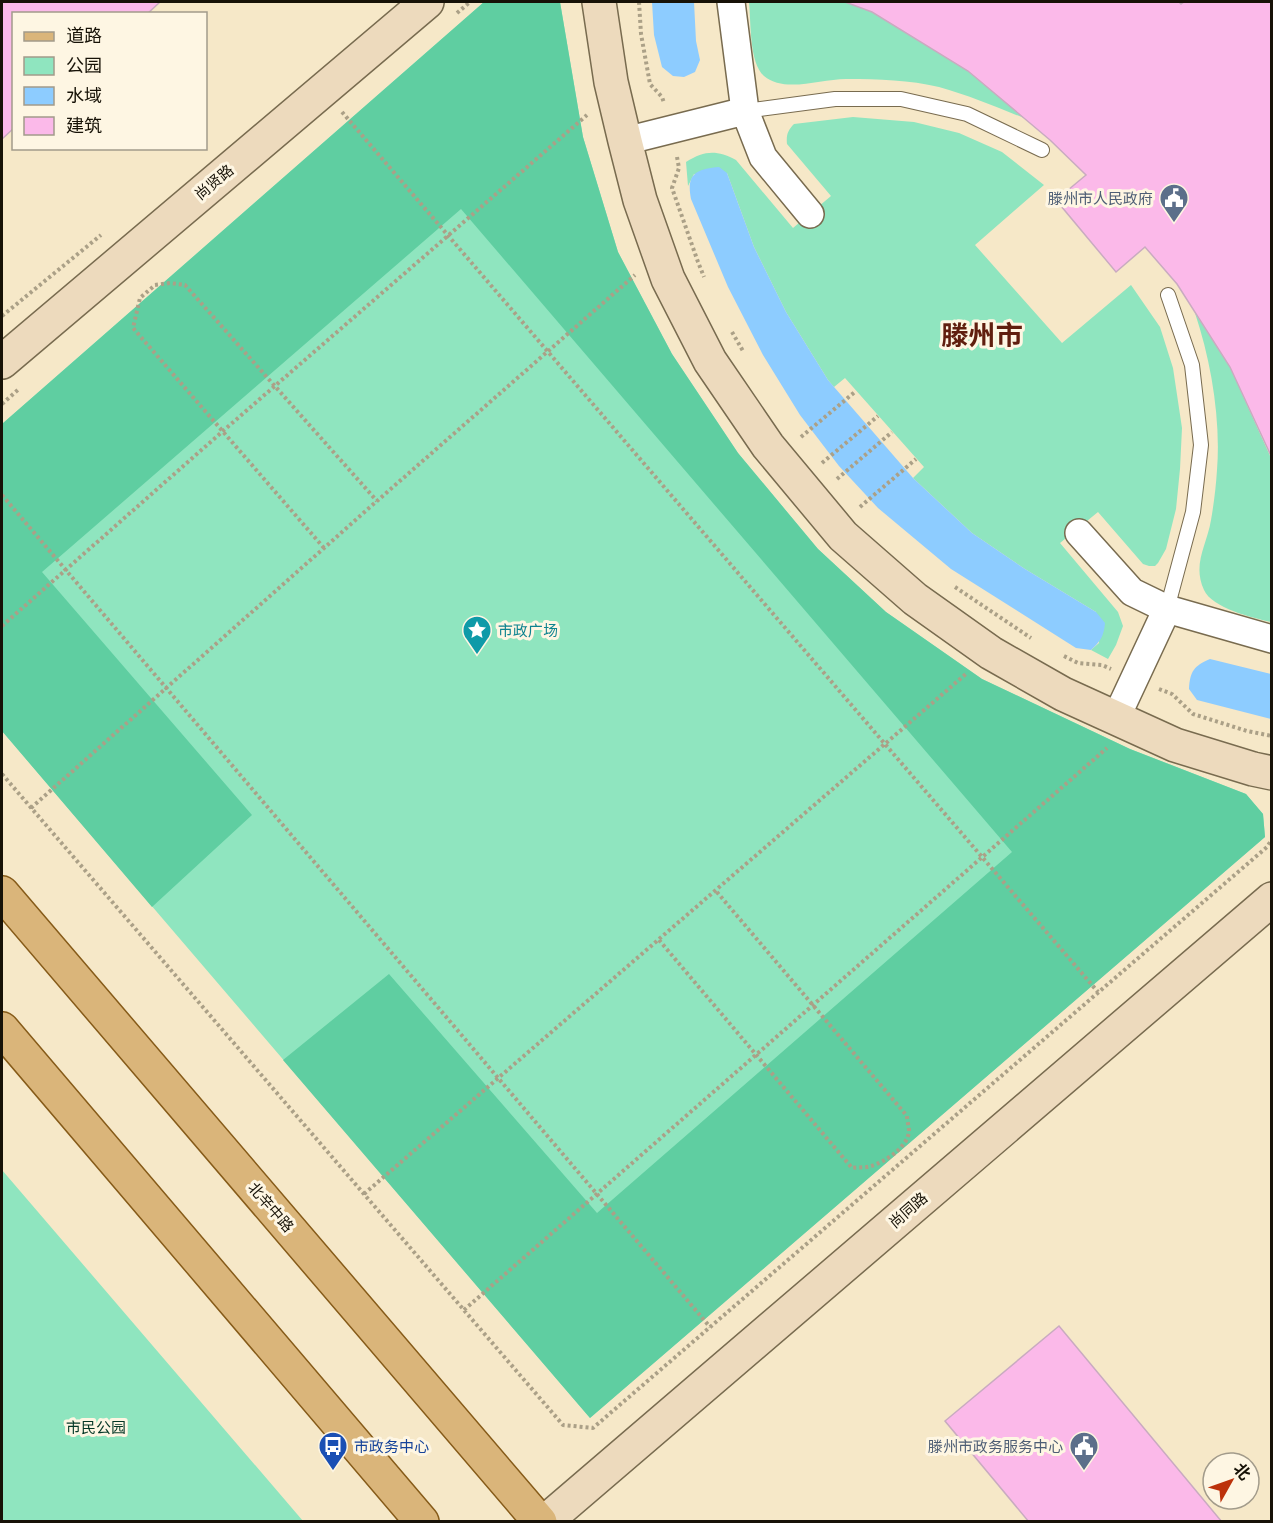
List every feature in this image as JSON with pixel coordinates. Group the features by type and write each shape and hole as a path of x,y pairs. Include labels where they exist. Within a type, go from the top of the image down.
{"main road":[{"name":"北辛中路","path":"2,893 540,1521"},
{"path":"2,1029 422,1521"}],"street":[{"name":"尚贤路","path":"2,362 426,2"},
{"path":"599,2 611,82 625,141 640,200 668,279 710,361 768,446 843,536 915,599 991,653 1064,694 1112,733 1175,745 1272,773"},
{"path":"730,2 745,111 764,157 810,214"},
{"path":"625,141 745,111"},
{"path":"1079,532 1132,592 1167,609 1272,639"},
{"path":"1112,733 1167,609"},
{"name":"尚同路","path":"544,1521 1272,899"}],"lane":[{"path":"745,111 835,99 901,99 967,114 1041,150"},
{"path":"1167,609 1193,512 1201,445 1192,365 1168,295"}],"path":[{"path":"639,2 641,34 650,84 662,97 679,168 672,188 706,282"},
{"path":"585,105 589,124"},
{"path":"342,111 1098,992"},
{"path":"2,626 587,115"},
{"path":"31,808 636,274 640,283"},
{"path":"324,548 133,328 140,298 155,285 170,283 185,285 377,501"},
{"path":"147,292 148,285"},
{"path":"731,330 748,359"},
{"path":"801,437 856,391"},
{"path":"815,454 822,463 878,416"},
{"path":"795,429 808,445"},
{"path":"837,479 892,432"},
{"path":"860,507 916,459"},
{"path":"830,471 843,486"},
{"path":"2,495 710,1327"},
{"path":"854,500 866,514"},
{"path":"947,582 1034,640"},
{"path":"1061,655 1078,663 1102,665 1172,694 1193,714 1247,731 1272,736"},
{"path":"364,1194 975,666"},
{"path":"464,1310 982,858 1112,733"},
{"path":"2,774 563,1425 593,1428 1267,847 1272,839"},
{"path":"659,940 852,1168 871,1166 892,1154 903,1144 909,1133 907,1116 716,891"},
{"path":"892,1154 905,1158"}],"green space":[{"path":"484,2 560,2 583,137 618,252 672,354 738,453 818,549 886,612 982,679 1130,749 1246,794 1263,814 1265,837 590,1418 2,731 2,424"},
{"path":"484,2 560,2 583,137 618,252 672,354 738,453 818,549 886,612 982,679 1130,749 1246,794 1263,814 1265,837 590,1418 283,1060 389,974 597,1213 1012,852 461,209 42,572 252,815 152,907 2,731 2,424"},
{"path":"749,2 845,2 872,12 968,71 1024,118 961,94 917,83 894,80 838,79 793,85 773,81 764,76 756,62 753,52"},
{"path":"853,117 914,122 959,133 1002,152 1044,185 975,245 1062,343 1131,285 1160,327 1173,368 1182,428 1176,509 1166,549 1155,566 1143,564 1098,512 1060,543 1118,612 1123,626 1108,659 1091,650 1099,643 1096,612 1025,569 972,533 913,478 924,467 845,378 834,387 828,380 786,312 754,247 727,173 694,174 688,186 686,162 705,153 717,153 729,157 736,160 793,228 831,196 787,144 789,131 794,124"},
{"path":"1195,313 1230,367 1271,458 1271,622 1234,611 1215,602 1204,590 1201,581 1199,572 1201,555 1211,520 1215,488 1218,431 1214,390"},
{"name":"市民公园","path":"2,1170 303,1521 2,1521"}],"water":[{"path":"652,2 694,2 696,41 700,60 695,72 684,77 673,76 662,67 654,35"},
{"path":"719,167 727,173 754,247 786,312 828,380 913,478 972,533 1025,569 1096,612 1105,623 1101,638 1091,650 1076,648 951,569 878,508 839,466 800,415 763,355 728,287 691,199 690,184 695,174 704,169"},
{"path":"1210,659 1271,674 1271,719 1197,700 1189,689 1190,678 1200,664"}],"building":[{"path":"2,2 160,2 149,12 12,12 12,130 2,139"},
{"name":"滕州市人民政府","path":"845,2 1179,2 1181,4 1184,2 1272,2 1272,458 1230,367 1177,284 1145,247 1116,272 1056,200 1086,175 1050,140 968,71 872,12"},
{"name":"滕州市政务服务中心","path":"1059,1326 1201,1497 1201,1511 1213,1511 1222,1522 1029,1522 945,1421"}],"place":[{"name":"滕州市人民政府","path":"1174,224"},
{"name":"市政广场","path":"477,656"},
{"name":"市政务中心","path":"333,1472"},
{"name":"滕州市政务服务中心","path":"1084,1472"}],"district":[{"name":"滕州市","path":"982,335"}]}
